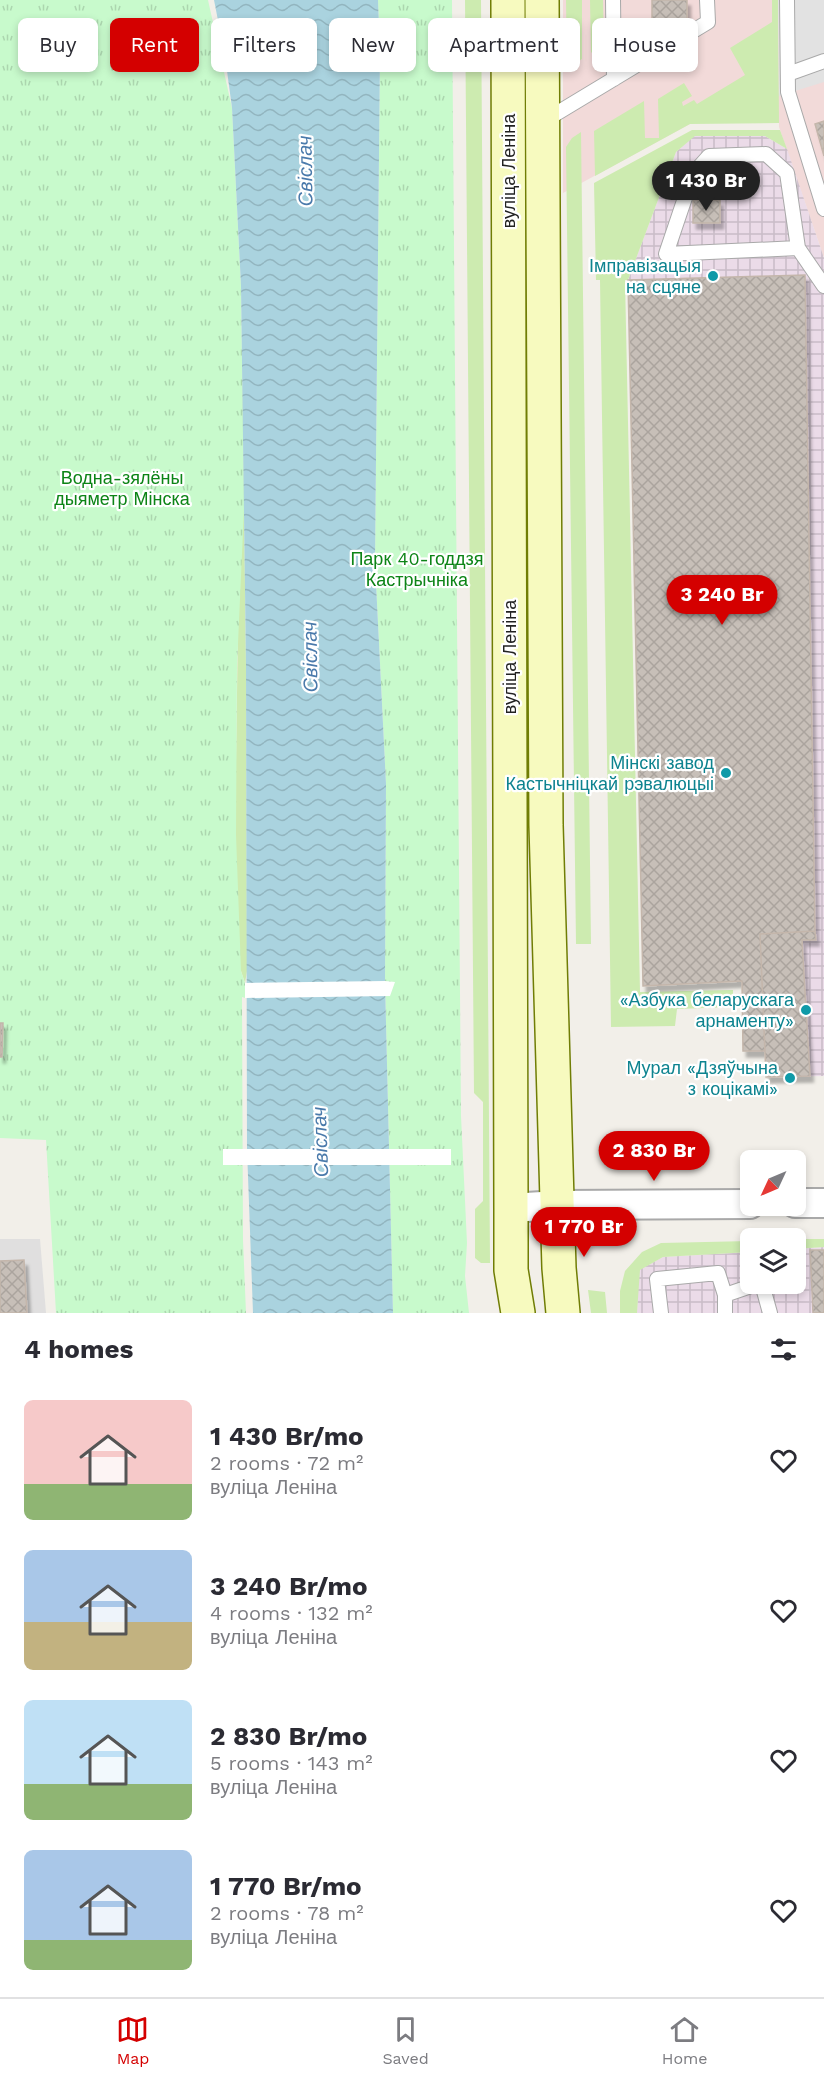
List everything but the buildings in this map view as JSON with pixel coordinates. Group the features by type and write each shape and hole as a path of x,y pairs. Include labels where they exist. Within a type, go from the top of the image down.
{"main road":[{"name":"вуліца Леніна","path":"508,0 526,122 559,1268 563,1313"},
{"name":"вуліца Леніна","path":"518,1313 511,1270 508,395 526,122 542,0"}],"street":[{"path":"806,1203 824,1203"},
{"path":"511,1208 558,1205 740,1204"}],"lane":[{"path":"613,0 614,79"},
{"path":"526,122 614,79 708,22 707,0"},
{"path":"787,0 788,92 824,209"},
{"path":"788,74 824,61"},
{"path":"798,248 666,255 693,174 709,156 766,154 787,173 798,248 824,286"},
{"path":"661,1313 657,1279 718,1272 725,1294 725,1313"},
{"path":"725,1294 740,1289"},
{"path":"765,1294 770,1313"}],"shaded area":[{"path":"563,0 824,0 824,258 779,127 779,118 701,118 563,193 563,72 580,72 580,18 563,18"},
{"path":"778,0 824,0 824,82 779,96"},
{"name":"Мінскі завод Кастычніцкай рэвалюцыі","path":"695,135 765,136 787,149 824,258 824,1076 766,1077 765,1052 743,1051 742,981 643,986 628,280 676,152"},
{"path":"0,1239 40,1239 46,1313 0,1313"},
{"path":"824,1247 824,1313 637,1313 639,1270 663,1257 740,1253 740,1294 806,1294 806,1248"}],"green space":[{"name":"Водна-зялёны дыяметр Мінска","path":"0,0 208,0 212,18 211,72 224,72 232,108 241,286 244,508 237,666 236,835 241,971 245,983 245,998 242,997 243,1240 246,1313 56,1313 46,1140 0,1138"},
{"name":"Парк 40-годдзя Кастрычніка","path":"378,0 452,0 452,18 428,18 428,72 453,72 461,1116 467,1243 465,1276 469,1313 393,1313 385,981 386,784 375,563 380,72 416,72 416,18 379,18"},
{"path":"465,0 481,0 481,18 465,18"},
{"path":"566,0 582,0 582,59 580,60 580,18 566,18"},
{"path":"590,0 603,0 603,18 592,18 591,53"},
{"path":"772,0 778,0 779,123 690,124 595,176 594,131 644,101 645,138 659,138 658,99 684,83 692,96 682,102 683,106 694,100 697,104 745,75 730,48 772,22"},
{"path":"466,72 482,72 490,1263 481,1263 475,1258 475,1209 483,1201 483,1102 474,1093"},
{"path":"692,130 780,130 787,149 765,136 695,136 676,152 628,280 625,280 640,992 733,990 733,1007 677,1009 675,1026 611,1027 600,280 596,280 594,183"},
{"path":"581,132 591,944 576,944 566,147 572,138"},
{"path":"242,349 246,666 247,971 245,983 241,971 233,969"},
{"path":"806,1239 824,1239 824,1247 806,1248"},
{"path":"740,1241 740,1253 663,1257 640,1270 637,1313 620,1313 620,1291 625,1271 642,1252 661,1243"},
{"path":"588,1290 605,1292 607,1313 591,1313"}],"water":[{"name":"Свіслач","path":"214,0 378,0 379,18 329,18 329,72 380,72 375,563 386,784 385,981 393,1313 253,1313 247,1149 246,666 241,286 232,108 227,72 317,72 317,18 218,18"}],"pier":[{"path":"395,982 390,996 245,998 245,983"},
{"path":"223,1149 451,1149 451,1165 223,1165"}],"place":[{"name":"Імправізацыя на сцяне","path":"713,276"},
{"name":"Мінскі завод Кастычніцкай рэвалюцыі","path":"726,773"},
{"name":"«Азбука беларускага арнаменту»","path":"806,1010"},
{"name":"Мурал «Дзяўчына з коцікамі»","path":"790,1078"}]}
